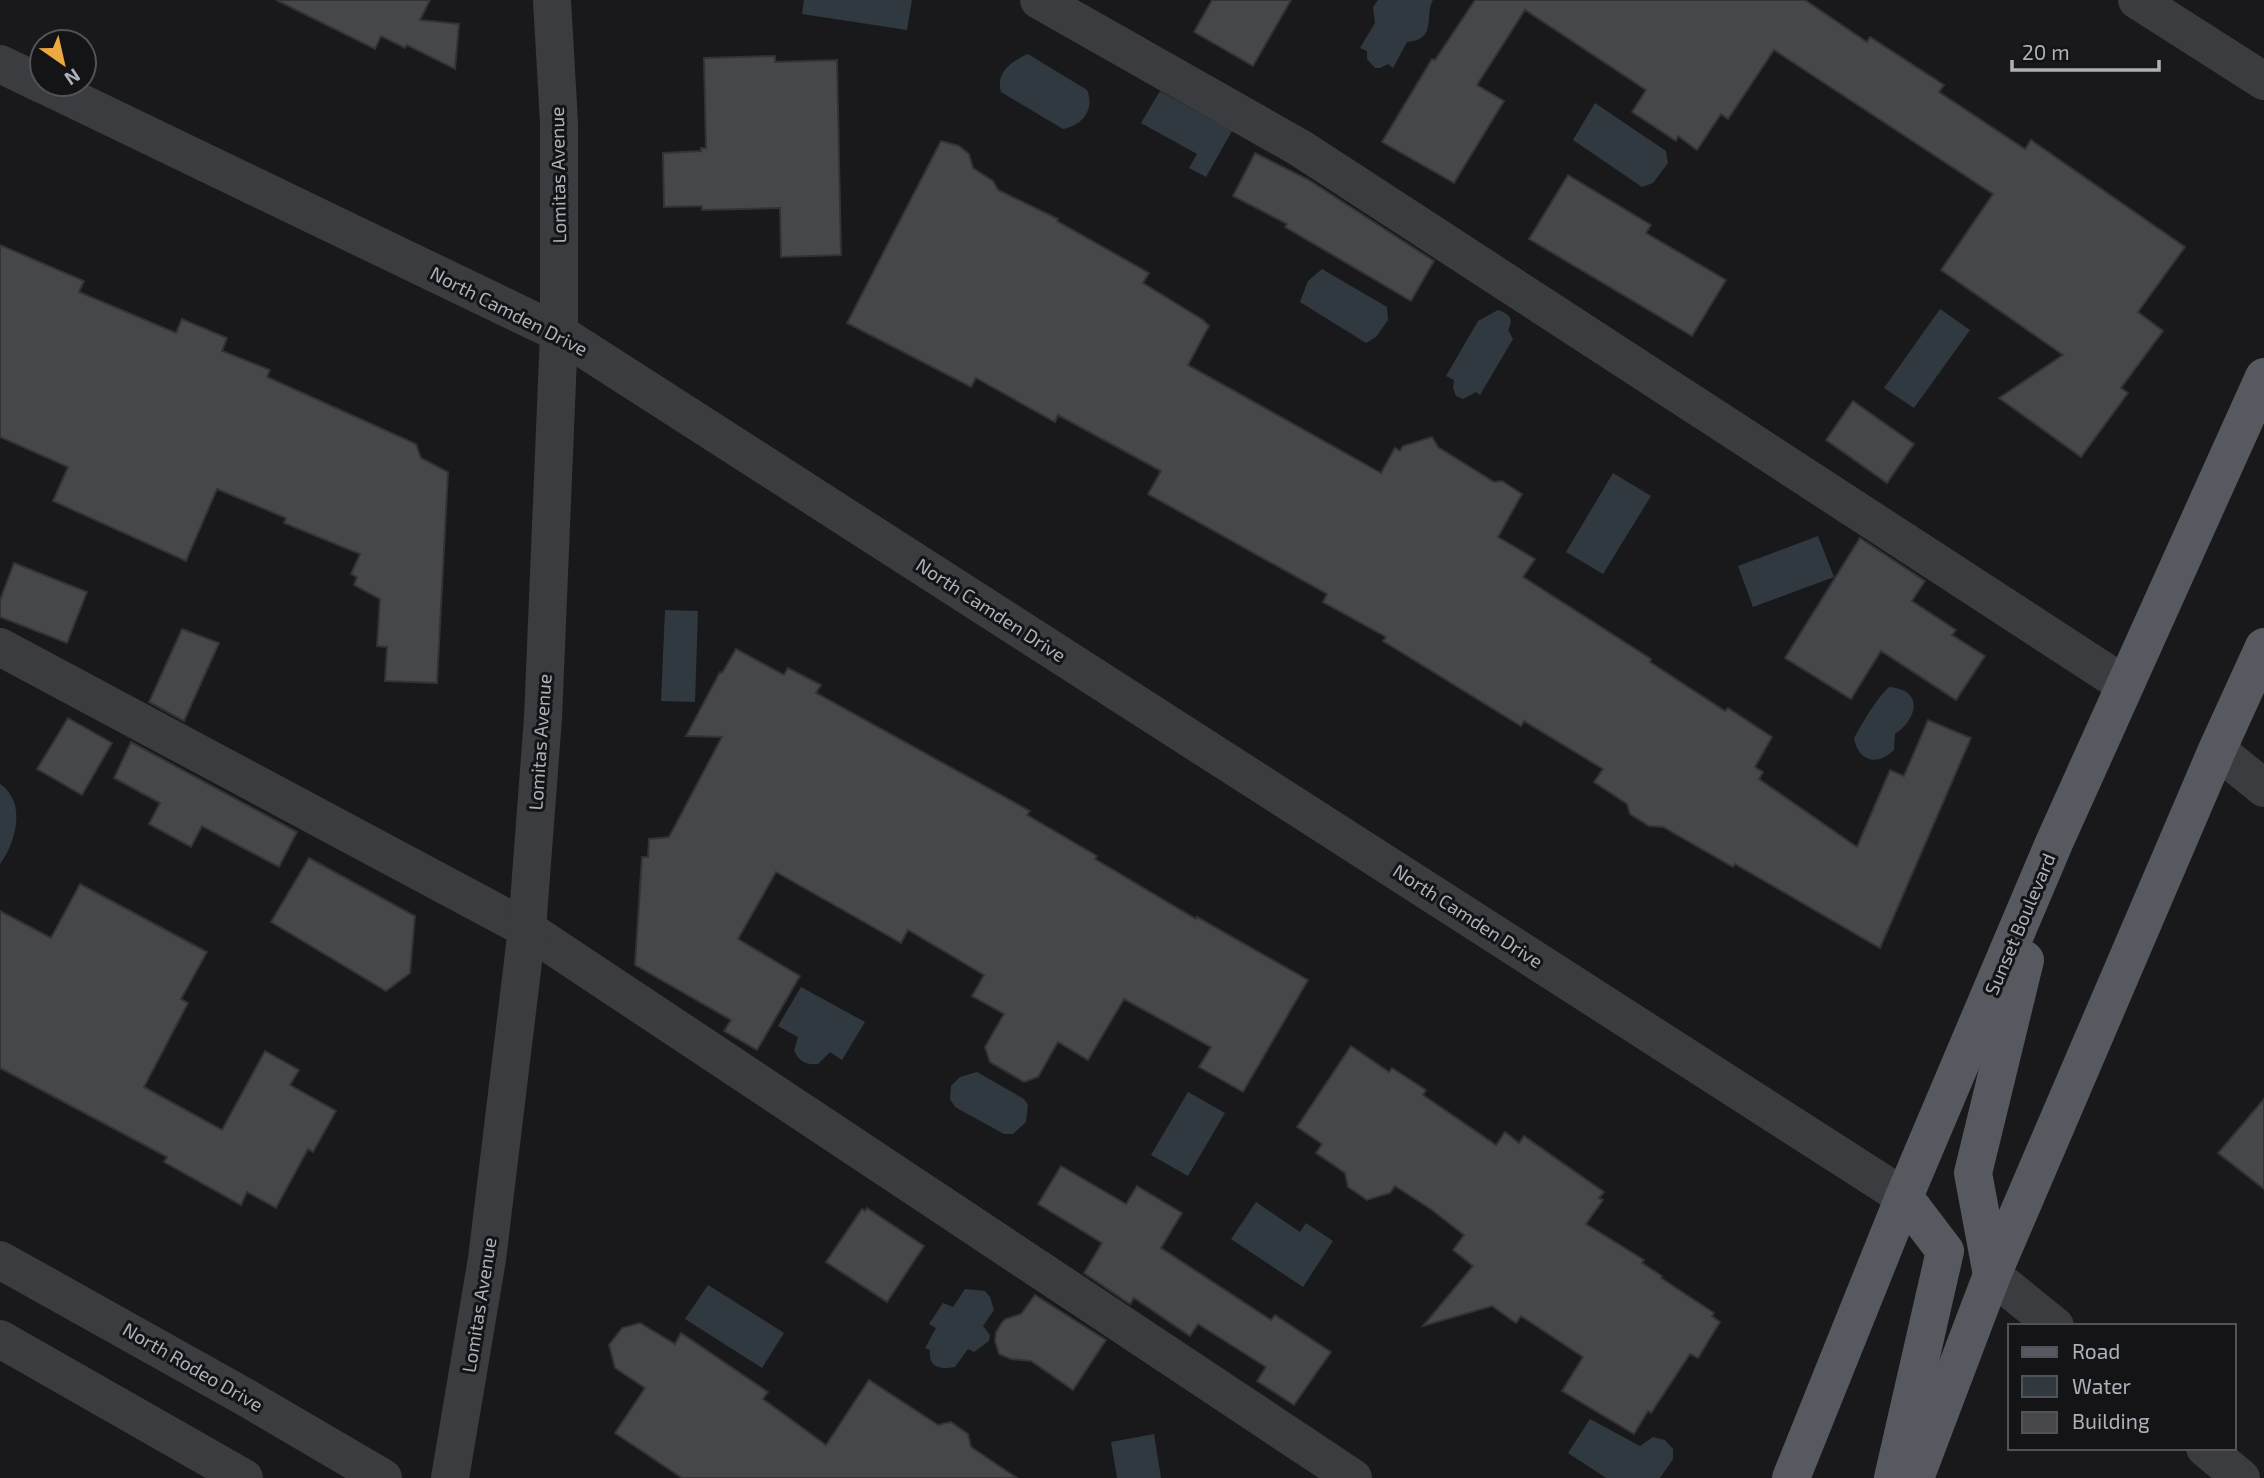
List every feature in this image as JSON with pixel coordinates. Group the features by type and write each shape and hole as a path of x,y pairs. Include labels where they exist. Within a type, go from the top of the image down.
{"main road":[{"name":"Sunset Boulevard","path":"1791,1478 1904,1197 2054,843 2264,377"},
{"path":"1915,1478 1992,1275 2217,750 2264,647"},
{"path":"1992,1275 1973,1173 2054,843"},
{"path":"1893,1478 1945,1251 1904,1197"}],"street":[{"name":"Lomitas Avenue","path":"450,1478 487,1259 527,929 543,718 559,333 559,123 552,0"},
{"path":"1039,0 1300,148 2125,685"},
{"path":"2137,0 2264,81"},
{"name":"North Camden Drive","path":"0,64 28,77"},
{"name":"North Camden Drive","path":"71,98 559,333 1904,1197"},
{"path":"0,647 527,929 1353,1478"},
{"path":"2217,750 2264,788"},
{"name":"North Rodeo Drive","path":"0,1260 245,1397 383,1478"},
{"path":"1992,1275 2053,1324"},
{"path":"0,1339 244,1478"},
{"path":"2207,1450 2241,1478"}],"water":[{"path":"804,0 912,0 907,30 802,14"},
{"path":"1378,0 1433,0 1426,32 1423,37 1407,42 1393,68 1388,64 1375,68 1367,59 1367,51 1360,48 1375,23 1373,7"},
{"path":"1028,54 1087,90 1088,110 1076,124 1063,129 1001,92 1000,79 1006,68"},
{"path":"1160,91 1232,131 1206,177 1189,168 1197,154 1141,123"},
{"path":"1595,103 1666,151 1668,163 1653,183 1642,187 1573,140"},
{"path":"1322,269 1387,307 1388,320 1376,337 1366,343 1300,302 1308,281"},
{"path":"1940,309 1970,330 1914,408 1884,388"},
{"path":"1498,310 1510,317 1508,330 1513,339 1480,395 1476,392 1463,399 1456,396 1454,380 1446,376 1478,321"},
{"path":"1613,473 1651,496 1603,574 1566,552"},
{"path":"1818,536 1834,577 1753,607 1738,566"},
{"path":"665,610 698,611 695,702 661,701"},
{"path":"1889,687 1908,693 1914,706 1909,720 1895,734 1894,750 1881,759 1869,759 1860,752 1854,738"},
{"path":"0,784 14,801 16,823 11,845 0,864"},
{"path":"801,987 865,1022 842,1060 830,1052 818,1064 804,1062 794,1051 798,1037 778,1026"},
{"path":"977,1072 1024,1099 1028,1105 1026,1122 1013,1134 1004,1134 955,1107 950,1099 951,1086 960,1077"},
{"path":"1188,1092 1225,1113 1188,1176 1151,1155"},
{"path":"1256,1202 1300,1232 1306,1223 1333,1241 1303,1287 1231,1239"},
{"path":"708,1285 784,1333 762,1368 685,1319"},
{"path":"965,1289 985,1291 990,1297 994,1310 983,1326 990,1335 989,1341 974,1352 968,1349 955,1367 936,1366 931,1360 930,1350 925,1348 936,1328 929,1324 943,1303 953,1307"},
{"path":"1590,1419 1640,1446 1653,1437 1665,1440 1673,1449 1673,1459 1660,1478 1606,1478 1568,1453"},
{"path":"1154,1434 1161,1478 1117,1478 1111,1442"}],"building":[{"path":"276,0 430,0 420,20 459,24 455,69 407,45 405,48 381,36 375,49"},
{"path":"1212,0 1291,0 1253,66 1194,32"},
{"path":"1475,0 1805,0 1867,42 1870,37 1944,85 1939,92 2025,149 2031,140 2185,247 2138,312 2163,331 2121,388 2128,393 2081,457 1999,398 2063,355 1941,270 1993,194 1774,50 1728,119 1721,114 1697,150 1678,136 1676,141 1632,112 1646,90 1525,10 1477,85 1504,101 1454,183 1382,142 1432,59 1435,60"},
{"path":"775,56 775,62 837,60 841,255 781,257 780,208 702,210 702,206 664,207 663,153 701,151 701,148 706,148 704,58"},
{"path":"941,141 959,146 969,154 973,168 993,181 998,190 1058,219 1057,221 1149,273 1143,283 1203,320 1209,326 1188,365 1381,473 1395,448 1400,451 1403,446 1432,437 1438,447 1494,482 1502,481 1522,494 1498,537 1535,559 1523,577 1651,659 1650,662 1725,711 1728,708 1772,737 1755,767 1763,772 1759,779 1857,847 1890,770 1904,776 1928,720 1971,738 1880,948 1735,864 1733,867 1663,827 1649,826 1630,814 1627,804 1594,782 1603,769 1524,721 1521,726 1383,641 1386,637 1323,602 1327,594 1148,494 1161,471 1058,415 1055,422 976,378 971,387 847,323"},
{"path":"1255,153 1309,180 1434,261 1411,301 1285,227 1287,224 1233,196"},
{"path":"1568,175 1651,225 1646,233 1726,280 1692,336 1529,239"},
{"path":"0,245 84,281 79,292 176,333 182,319 227,338 222,351 270,370 267,377 416,444 421,458 448,472 437,683 385,681 387,647 377,646 380,599 354,585 357,577 351,574 360,554 284,523 286,518 217,489 186,561 53,501 68,467 0,437"},
{"path":"1853,401 1914,444 1887,483 1826,440"},
{"path":"1860,538 1925,581 1912,601 1956,630 1952,635 1985,656 1956,700 1881,651 1851,699 1785,658"},
{"path":"14,563 87,592 67,643 0,617 0,600"},
{"path":"182,629 219,643 184,721 149,702"},
{"path":"736,649 784,675 788,668 821,685 816,693 1030,811 1027,815 1097,856 1095,859 1196,919 1197,917 1308,980 1243,1092 1199,1067 1211,1047 1124,999 1088,1060 1058,1042 1038,1077 1024,1082 990,1062 985,1047 1004,1014 972,996 984,975 908,930 901,943 776,872 738,939 800,976 757,1050 724,1031 731,1020 635,965 642,857 648,857 649,839 669,837 722,737 686,736 720,672 722,673"},
{"path":"68,718 112,743 82,795 37,769"},
{"path":"131,742 297,832 279,867 202,826 191,847 149,824 160,803 114,778"},
{"path":"309,858 415,916 410,973 386,991 271,922"},
{"path":"80,884 207,952 181,999 188,1003 144,1087 222,1130 265,1051 299,1070 290,1085 336,1111 313,1152 308,1149 276,1208 247,1192 241,1205 164,1162 167,1157 0,1068 0,911 51,938"},
{"path":"1351,1046 1389,1072 1392,1068 1426,1090 1423,1095 1496,1145 1505,1132 1519,1143 1524,1136 1604,1192 1599,1198 1603,1200 1586,1224 1644,1260 1642,1263 1662,1276 1661,1278 1714,1313 1712,1316 1720,1322 1698,1358 1690,1354 1634,1434 1562,1391 1583,1357 1521,1316 1516,1323 1492,1306 1423,1326 1473,1266 1453,1250 1464,1235 1395,1186 1390,1193 1367,1200 1348,1187 1345,1173 1316,1153 1322,1144 1297,1127"},
{"path":"2264,1099 2264,1189 2218,1153"},
{"path":"1061,1166 1126,1204 1137,1186 1182,1213 1161,1248 1271,1320 1275,1315 1331,1352 1294,1405 1257,1381 1266,1367 1198,1324 1190,1336 1134,1298 1130,1304 1084,1273 1102,1243 1038,1204"},
{"path":"867,1208 924,1246 887,1302 826,1262 862,1209 865,1211"},
{"path":"1035,1295 1106,1340 1073,1390 1031,1361 1011,1359 999,1354 995,1341 996,1332 1005,1319 1021,1314"},
{"path":"640,1323 675,1344 681,1333 768,1392 763,1399 826,1445 869,1380 938,1425 951,1422 968,1434 971,1447 1017,1478 682,1478 615,1433 645,1388 615,1368 609,1345 622,1328"}]}
